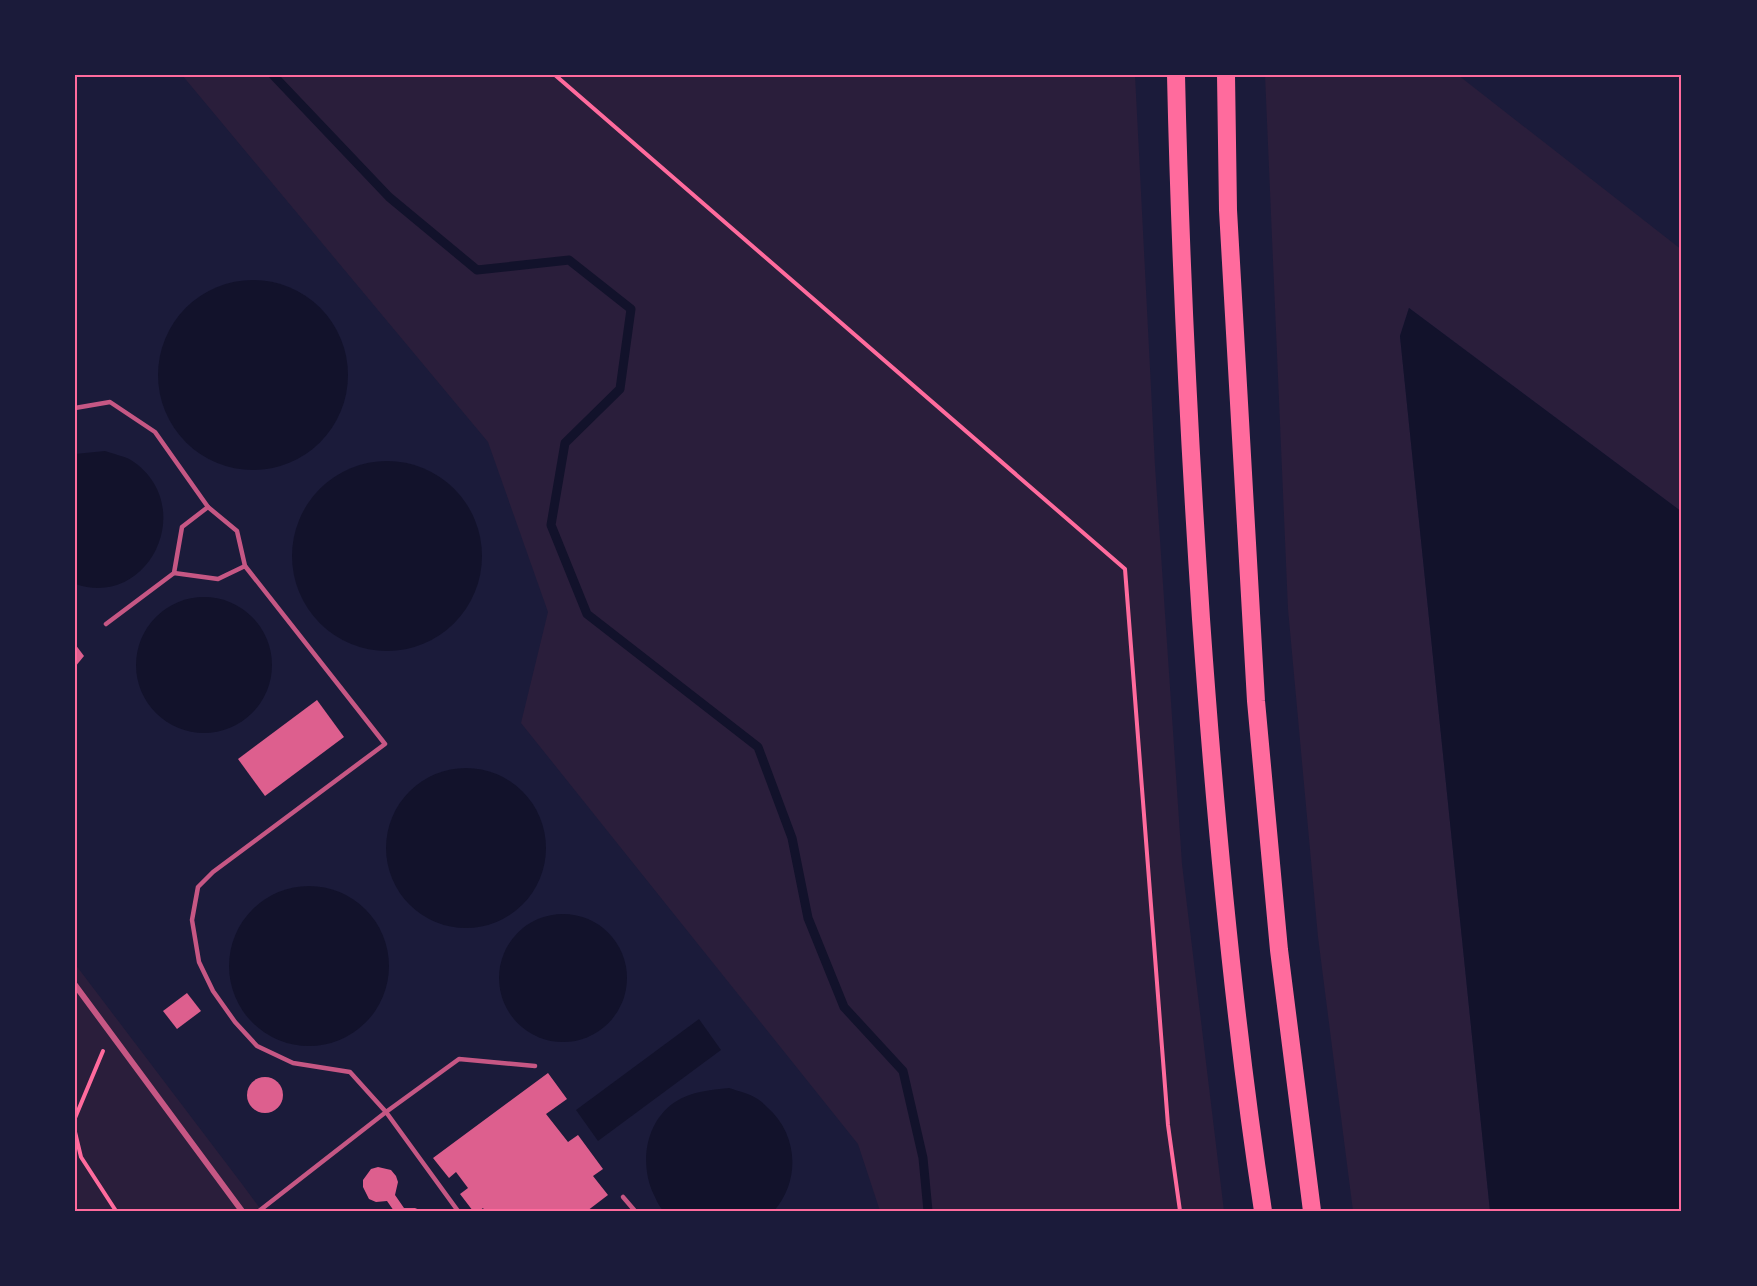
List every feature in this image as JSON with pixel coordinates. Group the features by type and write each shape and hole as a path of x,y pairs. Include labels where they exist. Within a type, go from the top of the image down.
{"highway":[{"path":"1176,75 1189,436 1208,705 1230,965 1263,1211"},
{"path":"1226,75 1228,210 1256,700 1279,950 1312,1211"}],"street":[{"path":"75,985 242,1211"}],"lane":[{"path":"75,408 110,402 155,432 208,507 237,531 245,566 385,744 213,872 198,888 192,920 199,962 213,991 235,1022 257,1046 293,1063 350,1072 386,1112 458,1211"},
{"path":"106,624 174,573 183,527 208,507"},
{"path":"174,573 218,579 245,566"},
{"path":"259,1211 386,1112 459,1059 535,1066"},
{"path":"623,1197 635,1211"}],"path":[{"path":"555,75 1125,569 1168,1125 1180,1211"},
{"path":"75,1118 110,1034"},
{"path":"75,1132 81,1157 116,1211"}],"shaded area":[{"path":"182,75 1135,75 1155,466 1182,864 1224,1211 880,1211 858,1144 521,723 548,612 488,442"},
{"path":"1265,75 1458,75 1682,250 1682,512 1409,308 1400,336 1490,1211 1353,1211 1318,937 1288,609"},
{"path":"244,280 262,280 298,291 313,301 327,315 344,347 348,375 344,403 337,420 327,435 313,449 281,466 262,470 244,470 208,459 193,449 179,435 162,403 158,384 158,366 169,330 179,315 193,301 225,284"},
{"path":"1409,308 1682,512 1682,1211 1490,1211 1400,336"},
{"path":"105,451 131,460 151,479 161,502 163,525 157,548 144,568 125,582 102,588 75,584 75,454"},
{"path":"378,461 396,461 432,472 447,482 461,496 478,528 482,556 478,584 471,601 461,616 447,630 415,647 396,651 378,651 342,640 327,630 313,616 296,584 292,565 292,547 303,511 313,496 327,482 359,465"},
{"path":"204,597 230,602 242,608 252,617 261,627 267,639 272,665 267,691 261,703 252,713 242,722 230,728 204,733 178,728 166,722 156,713 147,703 141,691 136,665 141,639 147,627 156,617 166,608 178,602"},
{"path":"466,768 497,774 522,792 540,817 546,848 540,879 522,904 497,922 466,928 435,922 410,904 392,879 386,848 392,817 410,792 435,774"},
{"path":"309,886 340,892 366,909 383,935 389,966 383,997 366,1023 340,1040 309,1046 278,1040 252,1023 235,997 229,966 235,935 252,909 278,892"},
{"path":"563,914 588,919 608,933 622,953 627,978 622,1003 608,1023 588,1037 563,1042 538,1037 518,1023 504,1003 499,978 504,953 518,933 538,919"},
{"path":"75,964 242,1184 262,1211 75,1211"},
{"path":"699,1019 721,1050 598,1141 576,1110"},
{"path":"729,1088 759,1100 777,1118 785,1130 790,1144 792,1172 783,1199 774,1211 664,1211 659,1206 649,1183 646,1157 651,1132 665,1110 681,1098"}],"building":[{"path":"75,644 84,656 75,667"},
{"path":"317,700 344,737 265,796 238,759"},
{"path":"187,993 201,1011 177,1029 163,1011"},
{"path":"548,1073 567,1099 546,1114 568,1142 578,1135 603,1169 593,1176 608,1195 587,1211 485,1211 483,1208 473,1211 460,1194 468,1188 456,1172 449,1178 433,1158"},
{"path":"265,1077 278,1082 283,1095 278,1108 265,1113 252,1108 247,1095 252,1082"},
{"path":"378,1167 391,1170 396,1176 398,1182 395,1195 404,1208 415,1208 422,1211 394,1211 387,1201 376,1202 369,1199 363,1187 363,1180 371,1169"}],"waterway":[{"path":"273,75 389,197 477,270 569,260 631,309 620,389 565,443 551,525 587,614 758,747 792,838 808,918 844,1007 903,1071 923,1158 928,1211"}]}
